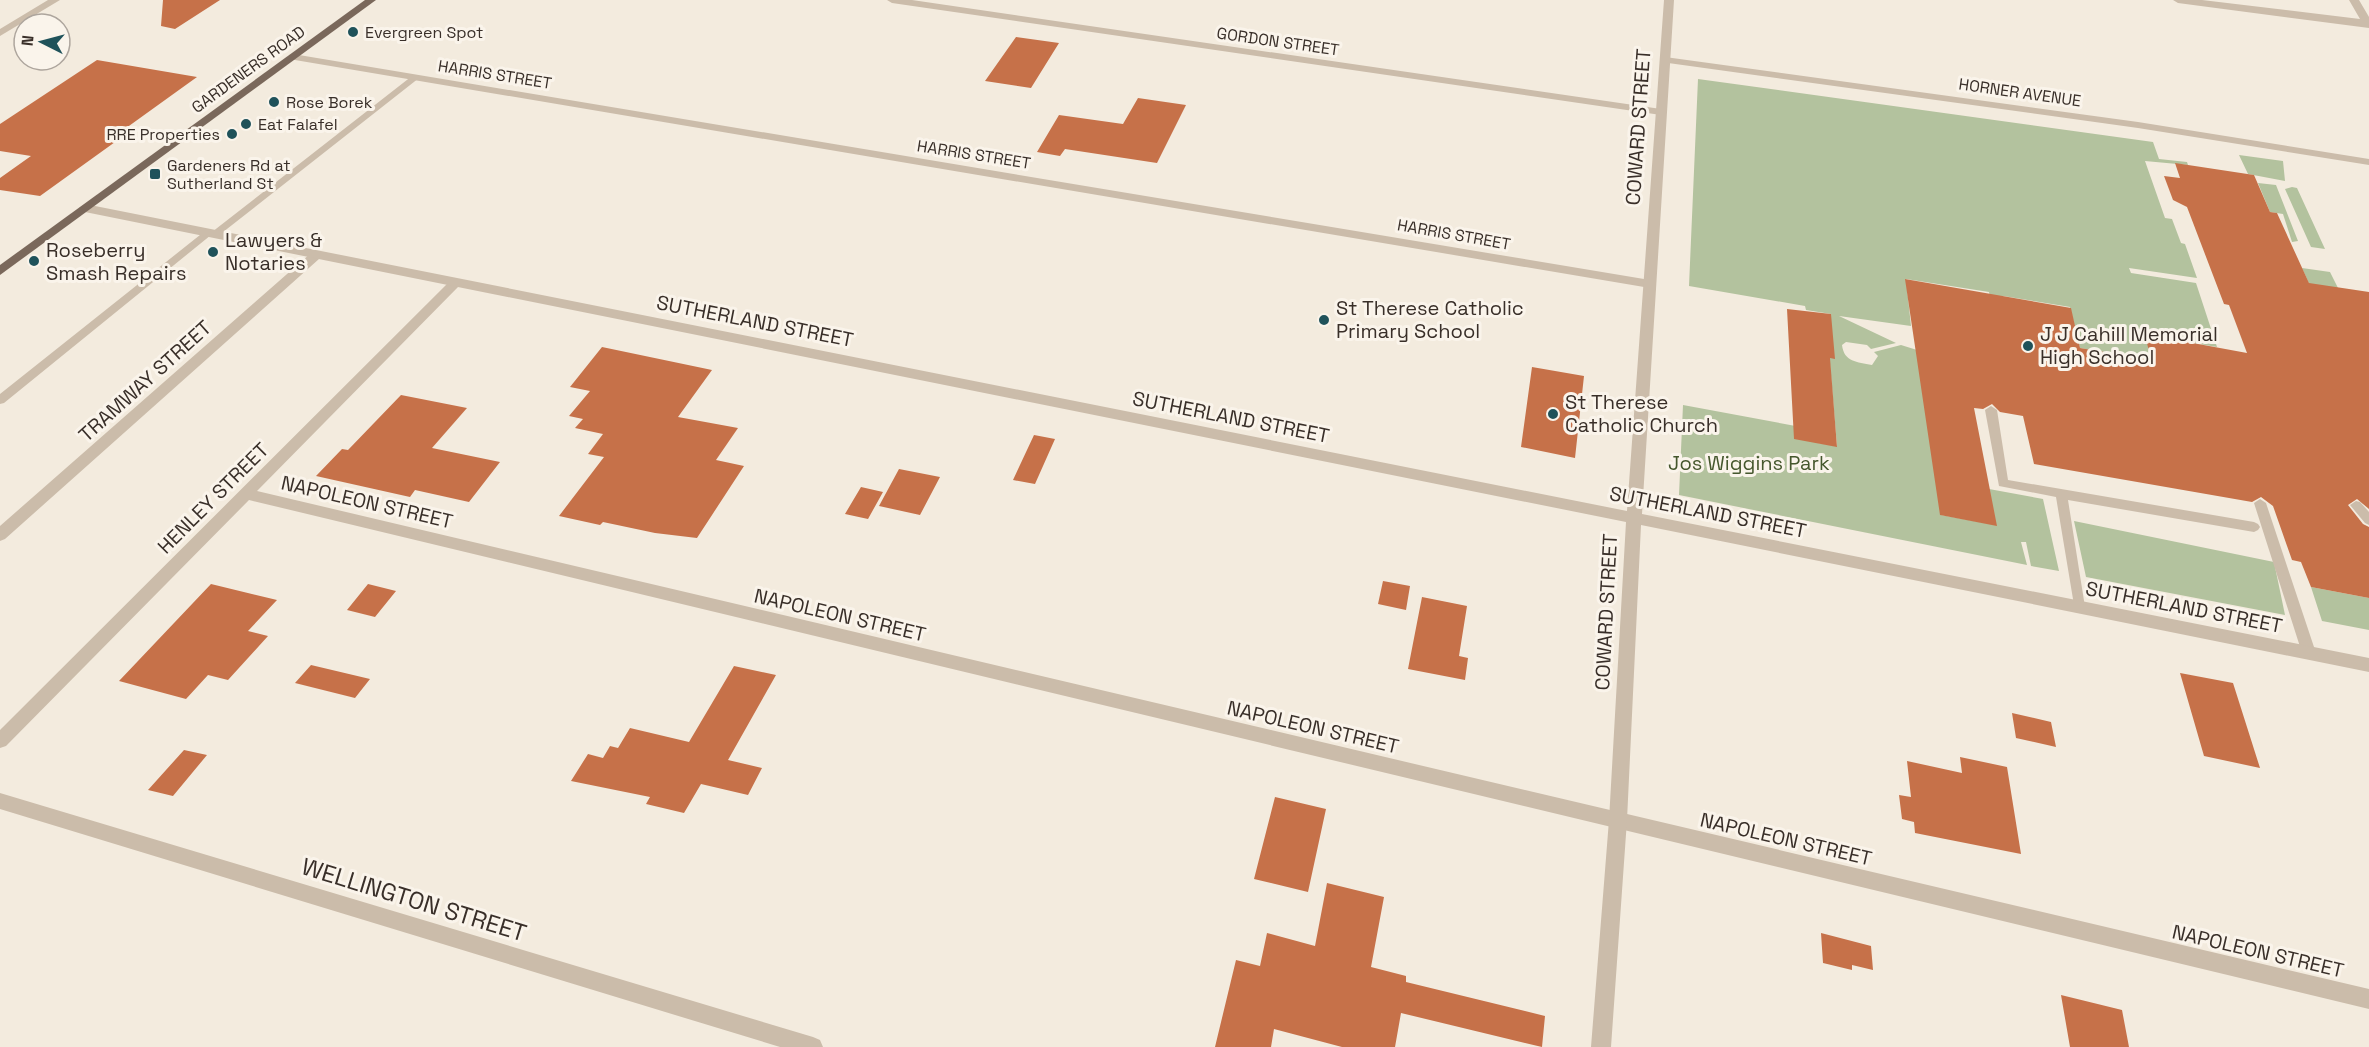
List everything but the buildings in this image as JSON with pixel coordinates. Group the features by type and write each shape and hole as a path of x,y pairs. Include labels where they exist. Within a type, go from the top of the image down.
{"main road":[{"name":"GARDENERS ROAD","path":"0,271 371,0"}],"street":[{"path":"0,33 55,0"},
{"name":"GORDON STREET","path":"892,0 1661,112"},
{"name":"COWARD STREET","path":"1601,1047 1618,820 1634,519 1669,0"},
{"path":"2178,0 2368,24"},
{"path":"2354,0 2368,24"},
{"name":"HARRIS STREET","path":"293,57 1650,284"},
{"name":"HORNER AVENUE","path":"1665,60 2138,125 2369,162"},
{"name":"SUTHERLAND STREET","path":"86,208 315,256 2369,665"},
{"name":"TRAMWAY STREET","path":"0,535 315,256"},
{"name":"HENLEY STREET","path":"0,741 455,283"},
{"name":"NAPOLEON STREET","path":"247,494 2369,999"},
{"name":"WELLINGTON STREET","path":"0,801 813,1047"}],"lane":[{"path":"0,400 415,78"},
{"path":"1991,410 2002,483 2254,527"},
{"path":"2061,494 2079,608"},
{"path":"2260,503 2309,653"},
{"path":"2356,505 2369,520"}],"green space":[{"name":"Jos Wiggins Park","path":"1698,79 2153,142 2159,159 2187,162 2188,165 2145,161 2165,218 2172,219 2181,243 2185,244 2197,278 2129,268 2131,273 2196,283 2217,347 2145,335 2152,360 2080,348 2070,307 2003,296 1997,334 1989,292 1906,279 1911,326 1839,316 1896,343 1871,349 1867,345 1846,342 1842,345 1843,351 1852,360 1872,365 1878,356 1874,352 1901,345 1917,350 1941,515 1996,525 1989,489 2043,499 2059,571 2031,566 2026,542 2021,542 2027,565 1679,495 1683,405 1817,430 1818,443 1837,446 1827,329 1831,314 1806,310 1805,306 1689,286"},
{"path":"2239,155 2283,161 2285,181 2248,174"},
{"path":"2258,183 2276,185 2298,241 2292,242 2283,214 2270,212"},
{"path":"2297,188 2325,249 2311,247 2285,189"},
{"path":"2302,268 2330,272 2338,288 2317,301"},
{"path":"2074,521 2274,562 2285,615 2086,577"},
{"path":"2311,587 2369,598 2369,630 2322,621"}],"place":[{"name":"Evergreen Spot","path":"353,32"},
{"name":"Rose Borek","path":"274,102"},
{"name":"Eat Falafel","path":"246,124"},
{"name":"RRE Properties","path":"232,134"},
{"name":"Gardeners Rd at Sutherland St","path":"155,174"},
{"name":"Lawyers & Notaries","path":"213,252"},
{"name":"Roseberry Smash Repairs","path":"34,261"},
{"name":"St Therese Catholic Primary School","path":"1324,320"},
{"name":"J J Cahill Memorial High School","path":"2028,346"},
{"name":"St Therese Catholic Church","path":"1553,414"}]}
